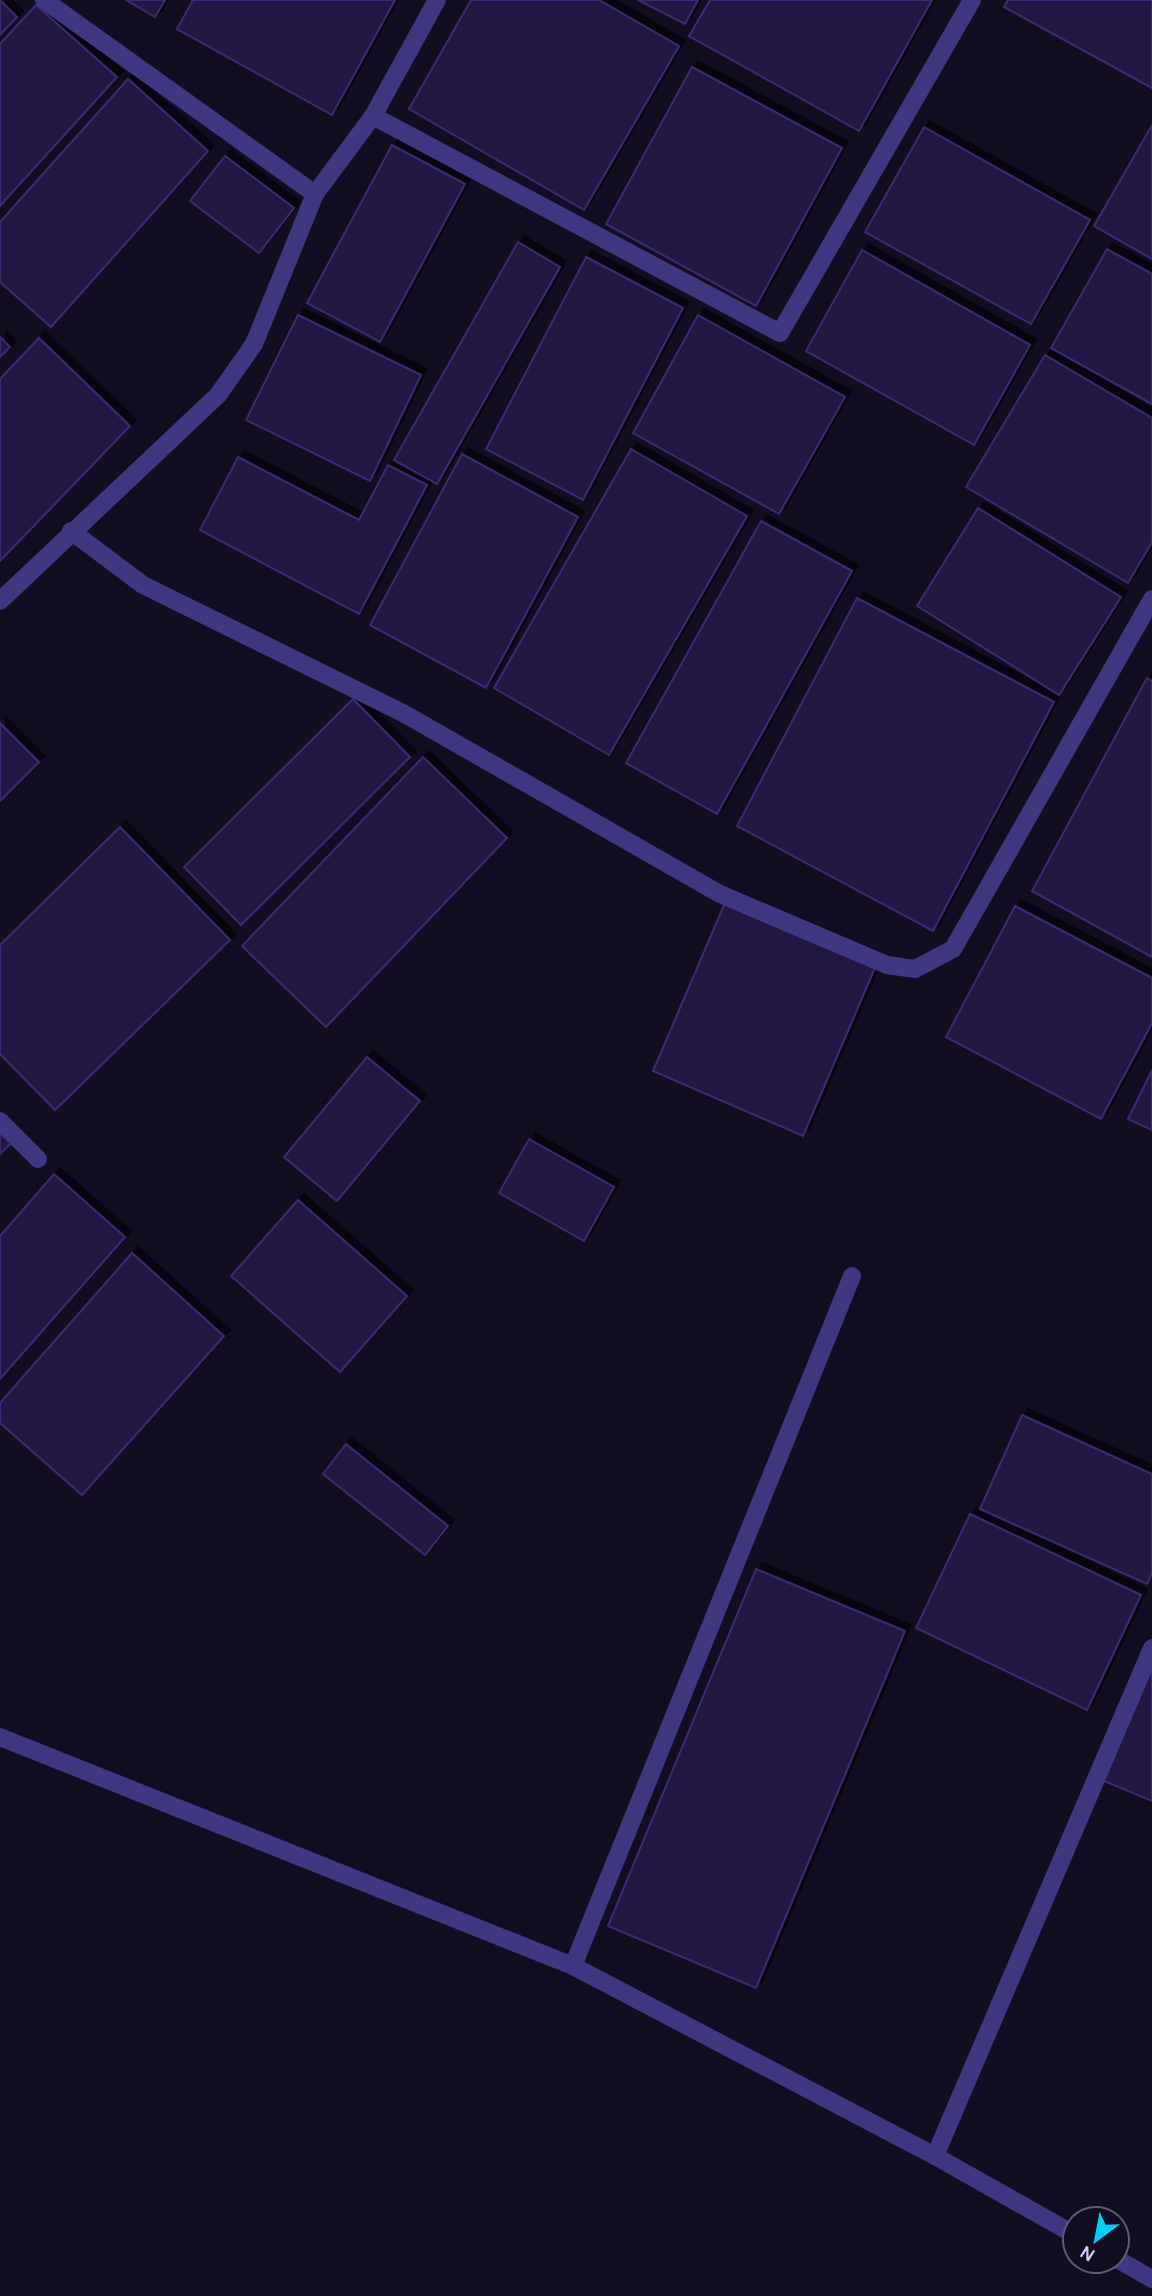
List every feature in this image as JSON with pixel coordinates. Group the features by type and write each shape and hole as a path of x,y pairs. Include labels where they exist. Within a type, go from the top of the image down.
{"street":[{"path":"44,0 315,194"},
{"path":"0,601 225,385 254,344 315,194 373,116 437,0"},
{"path":"373,116 780,333 972,0"},
{"path":"71,531 143,585 403,713 720,894 887,965 915,969 953,949 1152,599"},
{"path":"0,1121 38,1159"},
{"path":"573,1966 852,1276"},
{"path":"935,2156 1152,1648"},
{"path":"0,1737 573,1966 935,2156 1061,2227"},
{"path":"1131,2267 1152,2279"}],"building":[{"path":"0,0 17,17 0,35"},
{"path":"126,0 165,0 155,17"},
{"path":"193,0 395,0 332,115 177,29"},
{"path":"471,0 599,0 679,46 584,210 409,109"},
{"path":"638,0 698,0 685,24"},
{"path":"710,0 932,0 859,131 689,36"},
{"path":"1008,0 1152,0 1152,88 1004,7"},
{"path":"36,5 117,77 0,206 0,44"},
{"path":"692,67 842,148 756,306 606,224"},
{"path":"128,79 208,151 51,327 0,282 0,222"},
{"path":"1152,125 1152,259 1094,226"},
{"path":"924,127 1090,220 1031,324 865,232"},
{"path":"392,145 465,184 380,342 307,303"},
{"path":"225,156 294,208 259,253 190,201"},
{"path":"518,242 560,267 437,484 394,460"},
{"path":"1107,249 1152,274 1152,404 1051,348"},
{"path":"862,250 1030,345 974,445 806,351"},
{"path":"586,257 683,308 583,500 486,449"},
{"path":"298,315 421,375 370,481 246,420"},
{"path":"698,315 845,397 779,514 633,433"},
{"path":"0,337 10,347 0,357"},
{"path":"39,338 130,426 0,561 0,379"},
{"path":"1045,355 1152,418 1152,542 1128,583 966,487"},
{"path":"631,449 747,516 609,755 494,688"},
{"path":"462,454 578,517 486,688 370,625"},
{"path":"238,457 359,520 388,465 427,485 359,614 200,530"},
{"path":"978,508 1121,597 1059,695 917,606"},
{"path":"761,521 852,571 717,814 626,763"},
{"path":"857,598 1054,702 933,931 737,826"},
{"path":"1147,678 1152,681 1152,957 1032,891"},
{"path":"353,699 410,757 241,925 184,867"},
{"path":"0,723 39,762 0,801"},
{"path":"423,757 507,838 326,1027 242,946"},
{"path":"120,827 230,940 55,1110 0,1054 0,945"},
{"path":"727,898 877,963 803,1136 653,1071"},
{"path":"1015,906 1152,978 1152,1023 1101,1119 946,1037"},
{"path":"367,1057 420,1101 337,1201 284,1157"},
{"path":"1152,1070 1152,1130 1128,1119"},
{"path":"0,1132 11,1143 0,1154"},
{"path":"529,1139 614,1187 584,1241 499,1193"},
{"path":"54,1174 125,1237 0,1379 0,1236"},
{"path":"298,1200 407,1296 340,1372 231,1276"},
{"path":"132,1253 224,1336 82,1495 0,1423 0,1403"},
{"path":"1022,1415 1152,1474 1152,1573 1147,1584 980,1509"},
{"path":"346,1444 448,1526 425,1555 323,1474"},
{"path":"970,1514 1141,1595 1087,1710 916,1628"},
{"path":"756,1569 905,1631 756,1988 608,1926"},
{"path":"1152,1665 1152,1801 1104,1781"}]}
